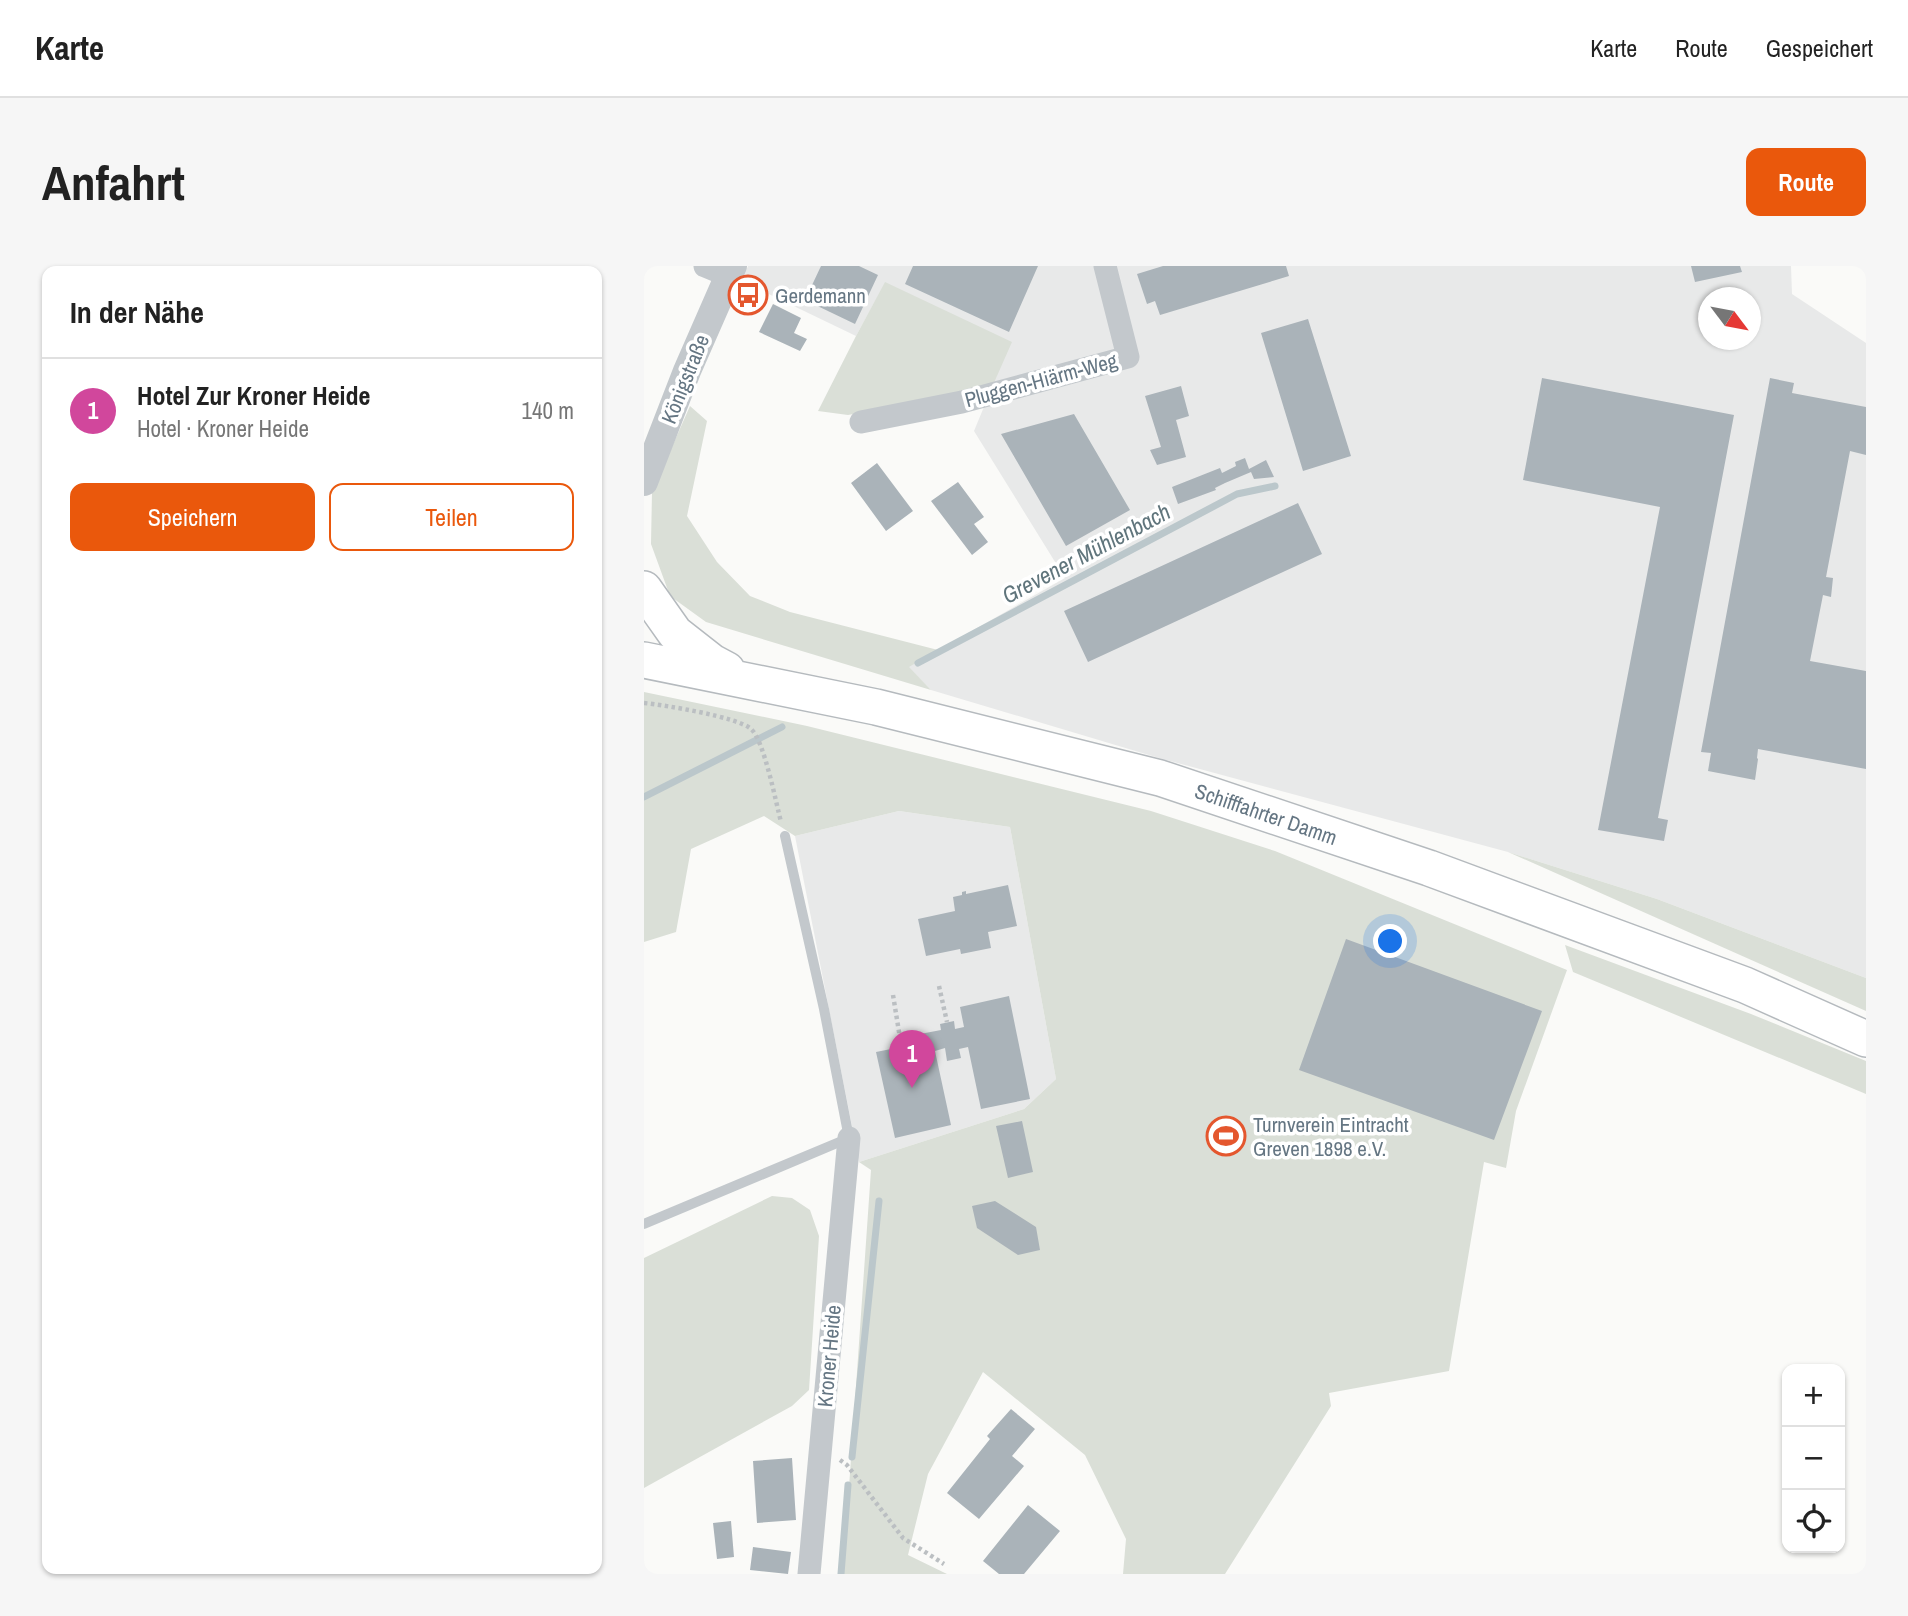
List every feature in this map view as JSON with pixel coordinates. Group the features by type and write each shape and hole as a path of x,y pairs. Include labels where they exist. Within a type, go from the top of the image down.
{"main road":[{"path":"644,589 675,633 712,662 743,679"},
{"name":"Schifffahrter Damm","path":"644,660 876,707 1160,778 1429,869 1745,985 1866,1039"}],"street":[{"name":"Pluggen-Hiärm-Weg","path":"862,422 962,402 1128,357 1105,266"},
{"name":"Königstraße","path":"644,482 687,372 722,270"},
{"name":"Kroner Heide","path":"809,1574 849,1138"}],"lane":[{"path":"644,1224 849,1138 824,1009 785,836"}],"path":[{"path":"644,704 733,720 751,729 764,755 785,836"},
{"path":"939,986 947,1023"},
{"path":"893,995 900,1038"},
{"path":"820,1448 847,1465 903,1538 944,1564"}],"shaded area":[{"path":"748,266 1791,266 1792,294 1866,343 1866,978 1657,899 1508,852 1159,758 931,690 908,667 1065,578 974,431 993,385 885,283 856,336 742,281"},
{"path":"885,282 1012,342 993,385 848,415 818,411"},
{"path":"690,406 707,421 687,516 717,562 750,596 790,612 938,650 909,667 931,690 706,622 670,596 651,544 652,492"},
{"path":"644,692 807,726 1151,811 1275,851 1567,970 1516,1111 1506,1168 1484,1162 1449,1371 1329,1393 1331,1406 1225,1574 1123,1574 1126,1539 1085,1455 983,1372 928,1474 908,1555 947,1574 843,1574 871,1170 859,1162 1024,1109 1056,1079 1010,827 899,811 795,836 764,816 691,849 676,932 644,942"},
{"path":"899,811 1010,827 1056,1079 1024,1109 859,1162 795,836"},
{"path":"1508,852 1657,899 1866,978 1866,1011"},
{"path":"1565,945 1751,1014 1866,1061 1866,1094 1573,972"},
{"path":"772,1196 792,1198 810,1210 819,1236 809,1390 792,1406 644,1488 644,1258"}],"building":[{"path":"821,266 859,266 878,275 855,324 805,300"},
{"path":"913,266 1038,266 1009,332 905,284"},
{"path":"1163,266 1286,266 1289,276 1160,315 1155,301 1147,304 1137,274"},
{"path":"1691,266 1740,266 1742,272 1695,282"},
{"path":"773,304 801,318 794,333 807,339 800,351 759,332"},
{"path":"1308,319 1351,456 1303,471 1261,333"},
{"path":"1542,378 1734,415 1658,818 1668,820 1664,841 1598,830 1660,507 1523,480"},
{"path":"1770,378 1794,383 1792,393 1866,407 1866,455 1850,451 1826,577 1833,578 1831,597 1823,595 1810,661 1866,671 1866,769 1758,749 1755,780 1708,771 1711,753 1701,752"},
{"path":"1181,386 1189,416 1176,420 1186,457 1157,465 1150,450 1161,447 1145,396"},
{"path":"1074,414 1130,510 1066,546 1001,434"},
{"path":"1245,458 1249,469 1266,460 1274,477 1254,479 1251,472 1215,488 1216,490 1178,504 1172,487 1220,468 1222,473 1236,466 1235,462"},
{"path":"877,463 913,511 886,531 851,483"},
{"path":"958,482 984,517 974,524 988,542 972,555 931,501"},
{"path":"1298,503 1322,554 1088,662 1064,611"},
{"path":"1008,885 1017,926 988,932 991,948 961,954 960,949 926,956 918,919 955,911 953,897 962,895 962,892 966,891 966,894"},
{"path":"1346,939 1542,1011 1494,1140 1299,1070"},
{"path":"1009,996 1030,1099 981,1109 968,1047 959,1049 961,1058 947,1061 945,1048 935,1051 951,1125 895,1138 876,1052 896,1048 894,1039 941,1030 940,1024 954,1021 955,1029 964,1027 960,1007"},
{"path":"1022,1121 1033,1172 1008,1178 996,1126"},
{"path":"995,1201 1036,1227 1040,1250 1018,1255 977,1228 972,1206"},
{"path":"1011,1409 1035,1429 1012,1456 1024,1466 979,1519 947,1493 990,1439 987,1436"},
{"path":"792,1458 796,1520 757,1523 753,1461"},
{"path":"1028,1505 1060,1531 1024,1574 999,1574 983,1561"},
{"path":"731,1521 734,1557 717,1559 713,1523"},
{"path":"753,1547 791,1552 788,1574 750,1570"}],"waterway":[{"name":"Grevener Mühlenbach","path":"918,663 1237,494 1275,486"},
{"name":"Grevener Mühlenbach","path":"644,797 782,727"},
{"path":"852,1457 879,1201"},
{"path":"841,1574 848,1485"}],"place":[{"name":"Gerdemann","path":"748,295"},
{"name":"Hotel Zur Kroner Heide","path":"912,1088"},
{"name":"Turnverein Eintracht Greven 1898 e.V.","path":"1226,1136"}]}
